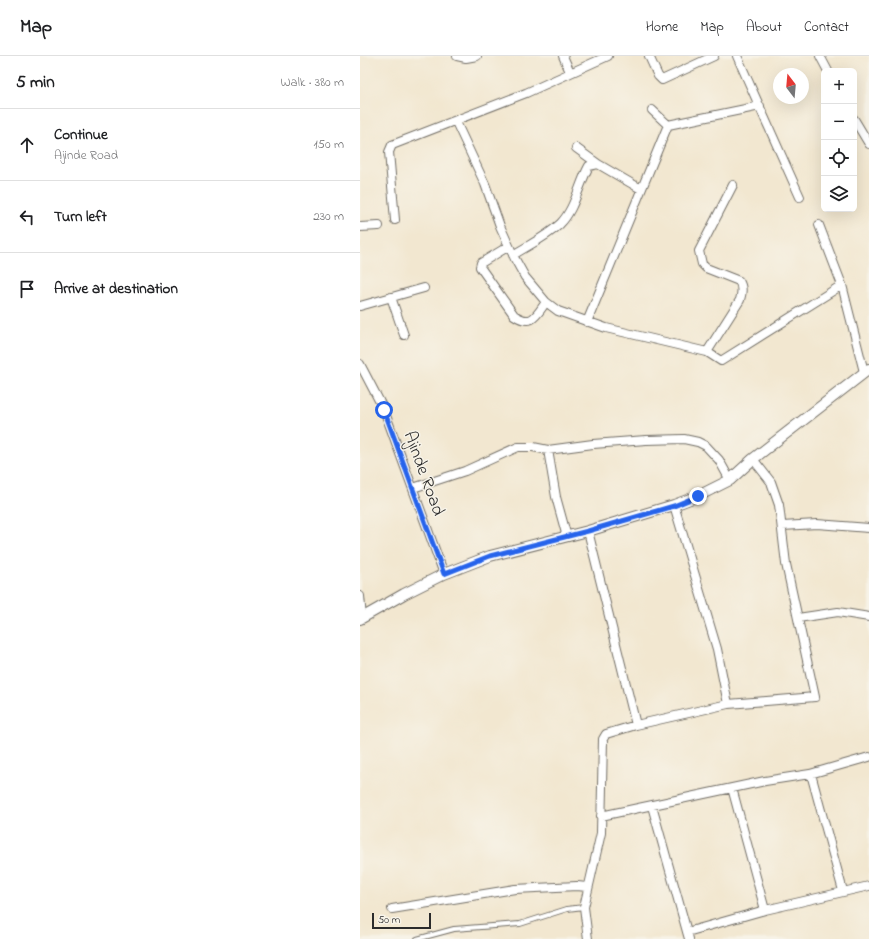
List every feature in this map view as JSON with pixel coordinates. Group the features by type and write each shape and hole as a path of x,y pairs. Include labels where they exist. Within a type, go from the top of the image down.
{"street":[{"path":"456,56 466,58 477,56"},
{"path":"563,56 570,72"},
{"path":"394,220 390,149 392,146 456,122 526,93 608,56"},
{"path":"649,56 658,76 662,80 714,56"},
{"path":"737,56 800,196"},
{"path":"820,56 826,68"},
{"path":"668,125 760,106"},
{"path":"652,110 668,125"},
{"path":"456,122 486,184 500,226 513,255 525,277 546,302 558,311 606,328 707,352 721,361 842,285"},
{"path":"857,124 869,144"},
{"path":"587,322 668,125"},
{"path":"576,148 598,164 641,189"},
{"path":"513,255 544,236 560,224 573,202 589,166 598,164"},
{"path":"707,352 740,300 742,294 742,284 739,281 706,268 702,264 699,251 733,185"},
{"path":"360,596 361,618 444,574 490,556 567,537 674,506 730,480 753,459 866,371 842,285 819,225"},
{"path":"360,227 379,226"},
{"path":"509,246 481,263 480,267 514,315 520,320 528,321 534,319 546,302"},
{"path":"360,306 424,288"},
{"path":"391,297 404,335"},
{"name":"Ajinde Road","path":"360,364 384,410 444,574"},
{"path":"413,488 465,471 518,447 533,447 548,450 593,444 684,439 706,446 719,460 730,480"},
{"path":"548,450 556,497 567,537"},
{"path":"588,939 584,907 587,887 601,833 604,736 618,729 728,704 815,697 786,564 779,505 771,482 753,459"},
{"path":"674,506 717,649 728,704"},
{"path":"782,526 817,524 869,528"},
{"path":"588,531 636,725"},
{"path":"798,618 838,612 869,617"},
{"path":"601,816 732,788 811,774 869,757"},
{"path":"811,774 843,891"},
{"path":"732,788 765,910"},
{"path":"652,806 688,936 765,910 869,886"},
{"path":"392,909 515,889 577,886 587,887"}],"lane":[{"path":"417,939 454,929 520,924 567,909 584,907"}],"route":[{"path":"384,410 444,574 490,556 588,531 674,506 698,496"}]}
